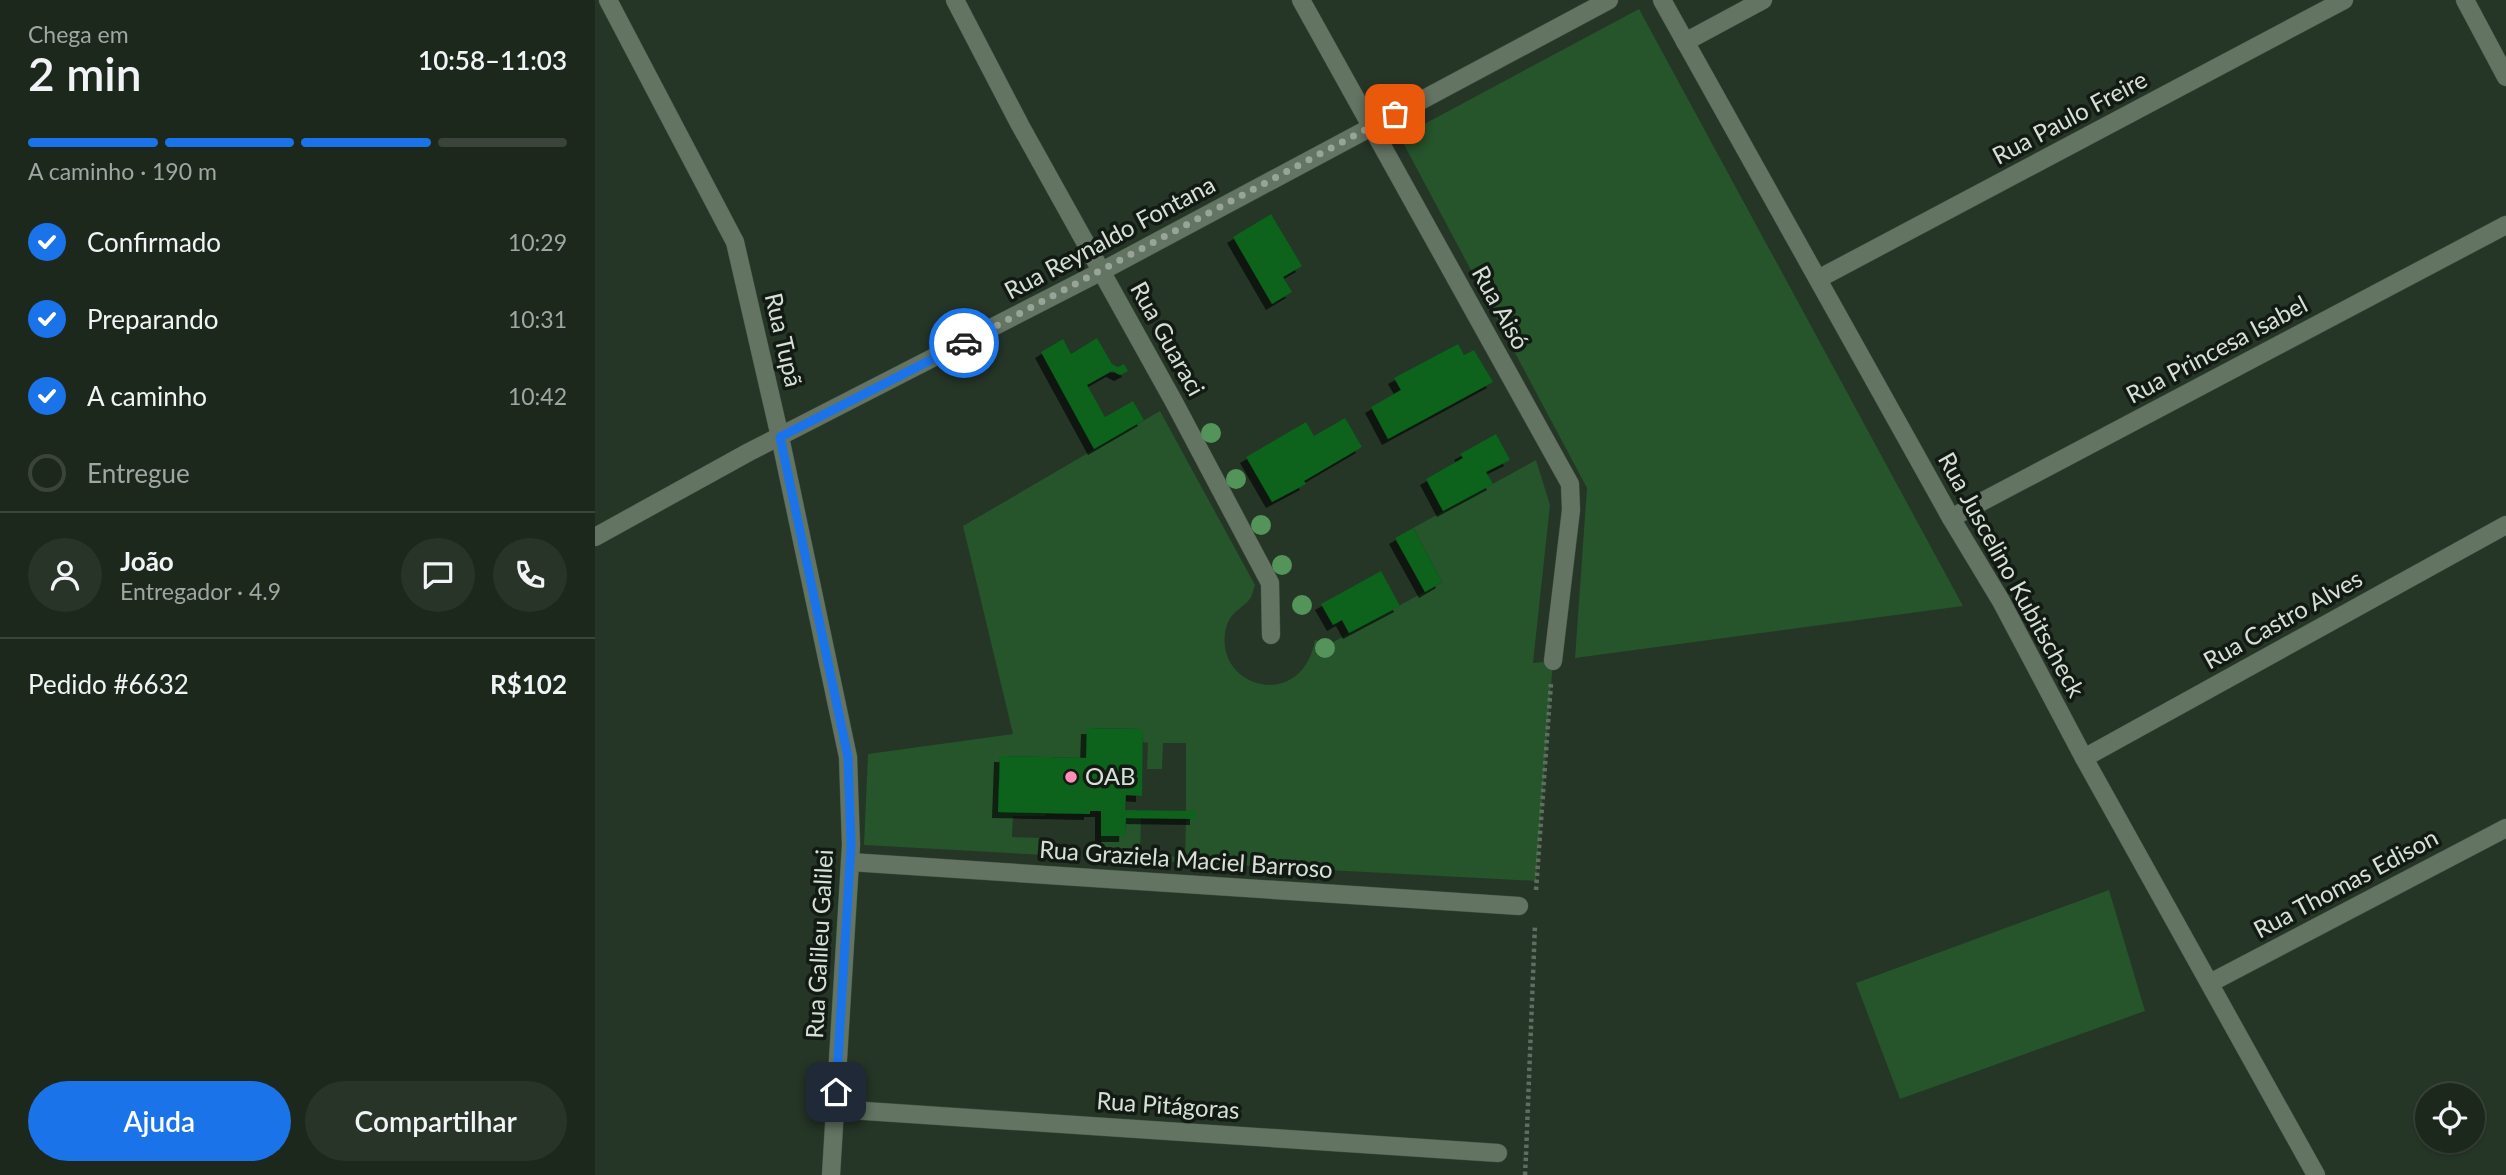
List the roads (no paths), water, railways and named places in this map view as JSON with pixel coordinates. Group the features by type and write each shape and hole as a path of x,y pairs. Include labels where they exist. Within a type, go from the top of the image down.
{"street":[{"name":"Rua Tupã","path":"608,0 735,242 780,437 848,757"},
{"name":"Rua Guaraci","path":"955,0 1020,125 1270,583 1271,635"},
{"name":"Rua Aisó","path":"1301,0 1570,484 1571,510 1553,661"},
{"name":"Rua Reynaldo Fontana","path":"595,537 780,437 1102,271 1609,0"},
{"name":"Rua Juscelino Kubitscheck","path":"1662,0 1951,519 2001,600 2084,758 2316,1175"},
{"path":"1685,42 1763,0"},
{"name":"Rua Paulo Freire","path":"1818,279 2344,0"},
{"path":"2465,0 2506,77"},
{"name":"Rua Princesa Isabel","path":"1951,519 2506,225"},
{"name":"Rua Castro Alves","path":"2084,758 2506,526"},
{"name":"Rua Galileu Galilei","path":"831,1175 850,862 848,757"},
{"name":"Rua Thomas Edison","path":"2210,983 2506,828"},
{"name":"Rua Graziela Maciel Barroso","path":"850,862 1527,906"},
{"name":"Rua Pitágoras","path":"835,1109 1498,1153"}],"place":[{"name":"OAB","path":"1071,777"}]}
